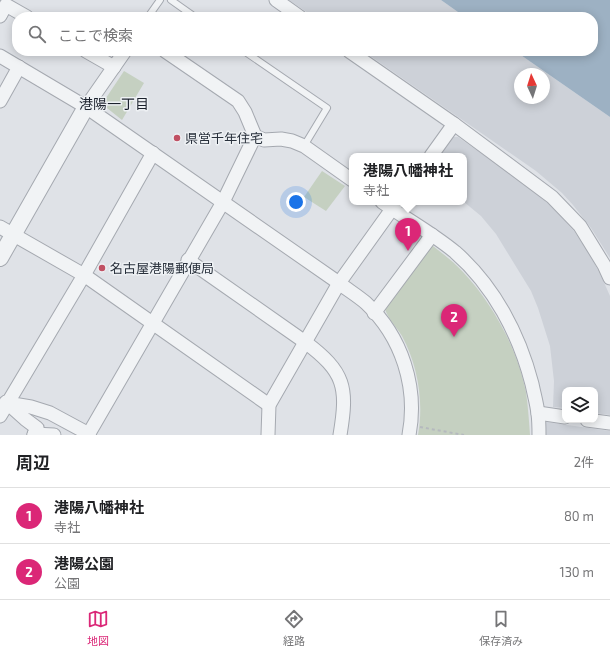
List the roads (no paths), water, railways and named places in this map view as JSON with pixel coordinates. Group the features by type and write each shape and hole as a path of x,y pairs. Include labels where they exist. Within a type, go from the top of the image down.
{"street":[{"path":"276,0 293,12"},
{"path":"0,16 6,6 17,12"},
{"path":"0,56 86,106 366,303 382,322 397,346 407,367 412,393 410,430"},
{"path":"95,56 114,67"},
{"path":"0,258 7,231 86,106 121,56"},
{"path":"4,401 47,412 88,435 188,260 223,202 254,136 245,112 238,101 172,56"},
{"path":"356,56 454,124 552,197 580,226 604,265 610,278"},
{"path":"0,101 19,67"},
{"path":"432,153 454,124"},
{"path":"254,136 264,140 281,139 292,141 304,146 349,178"},
{"path":"0,416 4,401 84,275 153,153"},
{"path":"268,435 270,405 339,283 390,205"},
{"path":"392,205 460,257 495,298 519,343 538,413 539,435"},
{"path":"7,231 84,275 270,405"},
{"path":"374,313 432,235"},
{"path":"188,260 306,342 324,356 332,365 339,378 344,394 344,408 340,435"},
{"path":"4,401 25,419 35,432 54,435"},
{"path":"35,432 47,412"},
{"path":"538,413 562,417"},
{"path":"598,421 610,423"}],"lane":[{"path":"152,12 160,0"},
{"path":"171,0 188,12"},
{"path":"251,56 327,108 304,146"}],"water":[{"path":"441,0 610,0 610,117 550,75 550,68 539,68 522,56 598,56 598,12 458,12"}],"place":[{"name":"県営千年住宅","path":"177,138"},
{"name":"港陽八幡神社","path":"408,251"},
{"name":"名古屋港陽郵便局","path":"102,268"},
{"name":"港陽公園","path":"454,337"}],"district":[{"name":"港陽一丁目","path":"114,103"}]}
